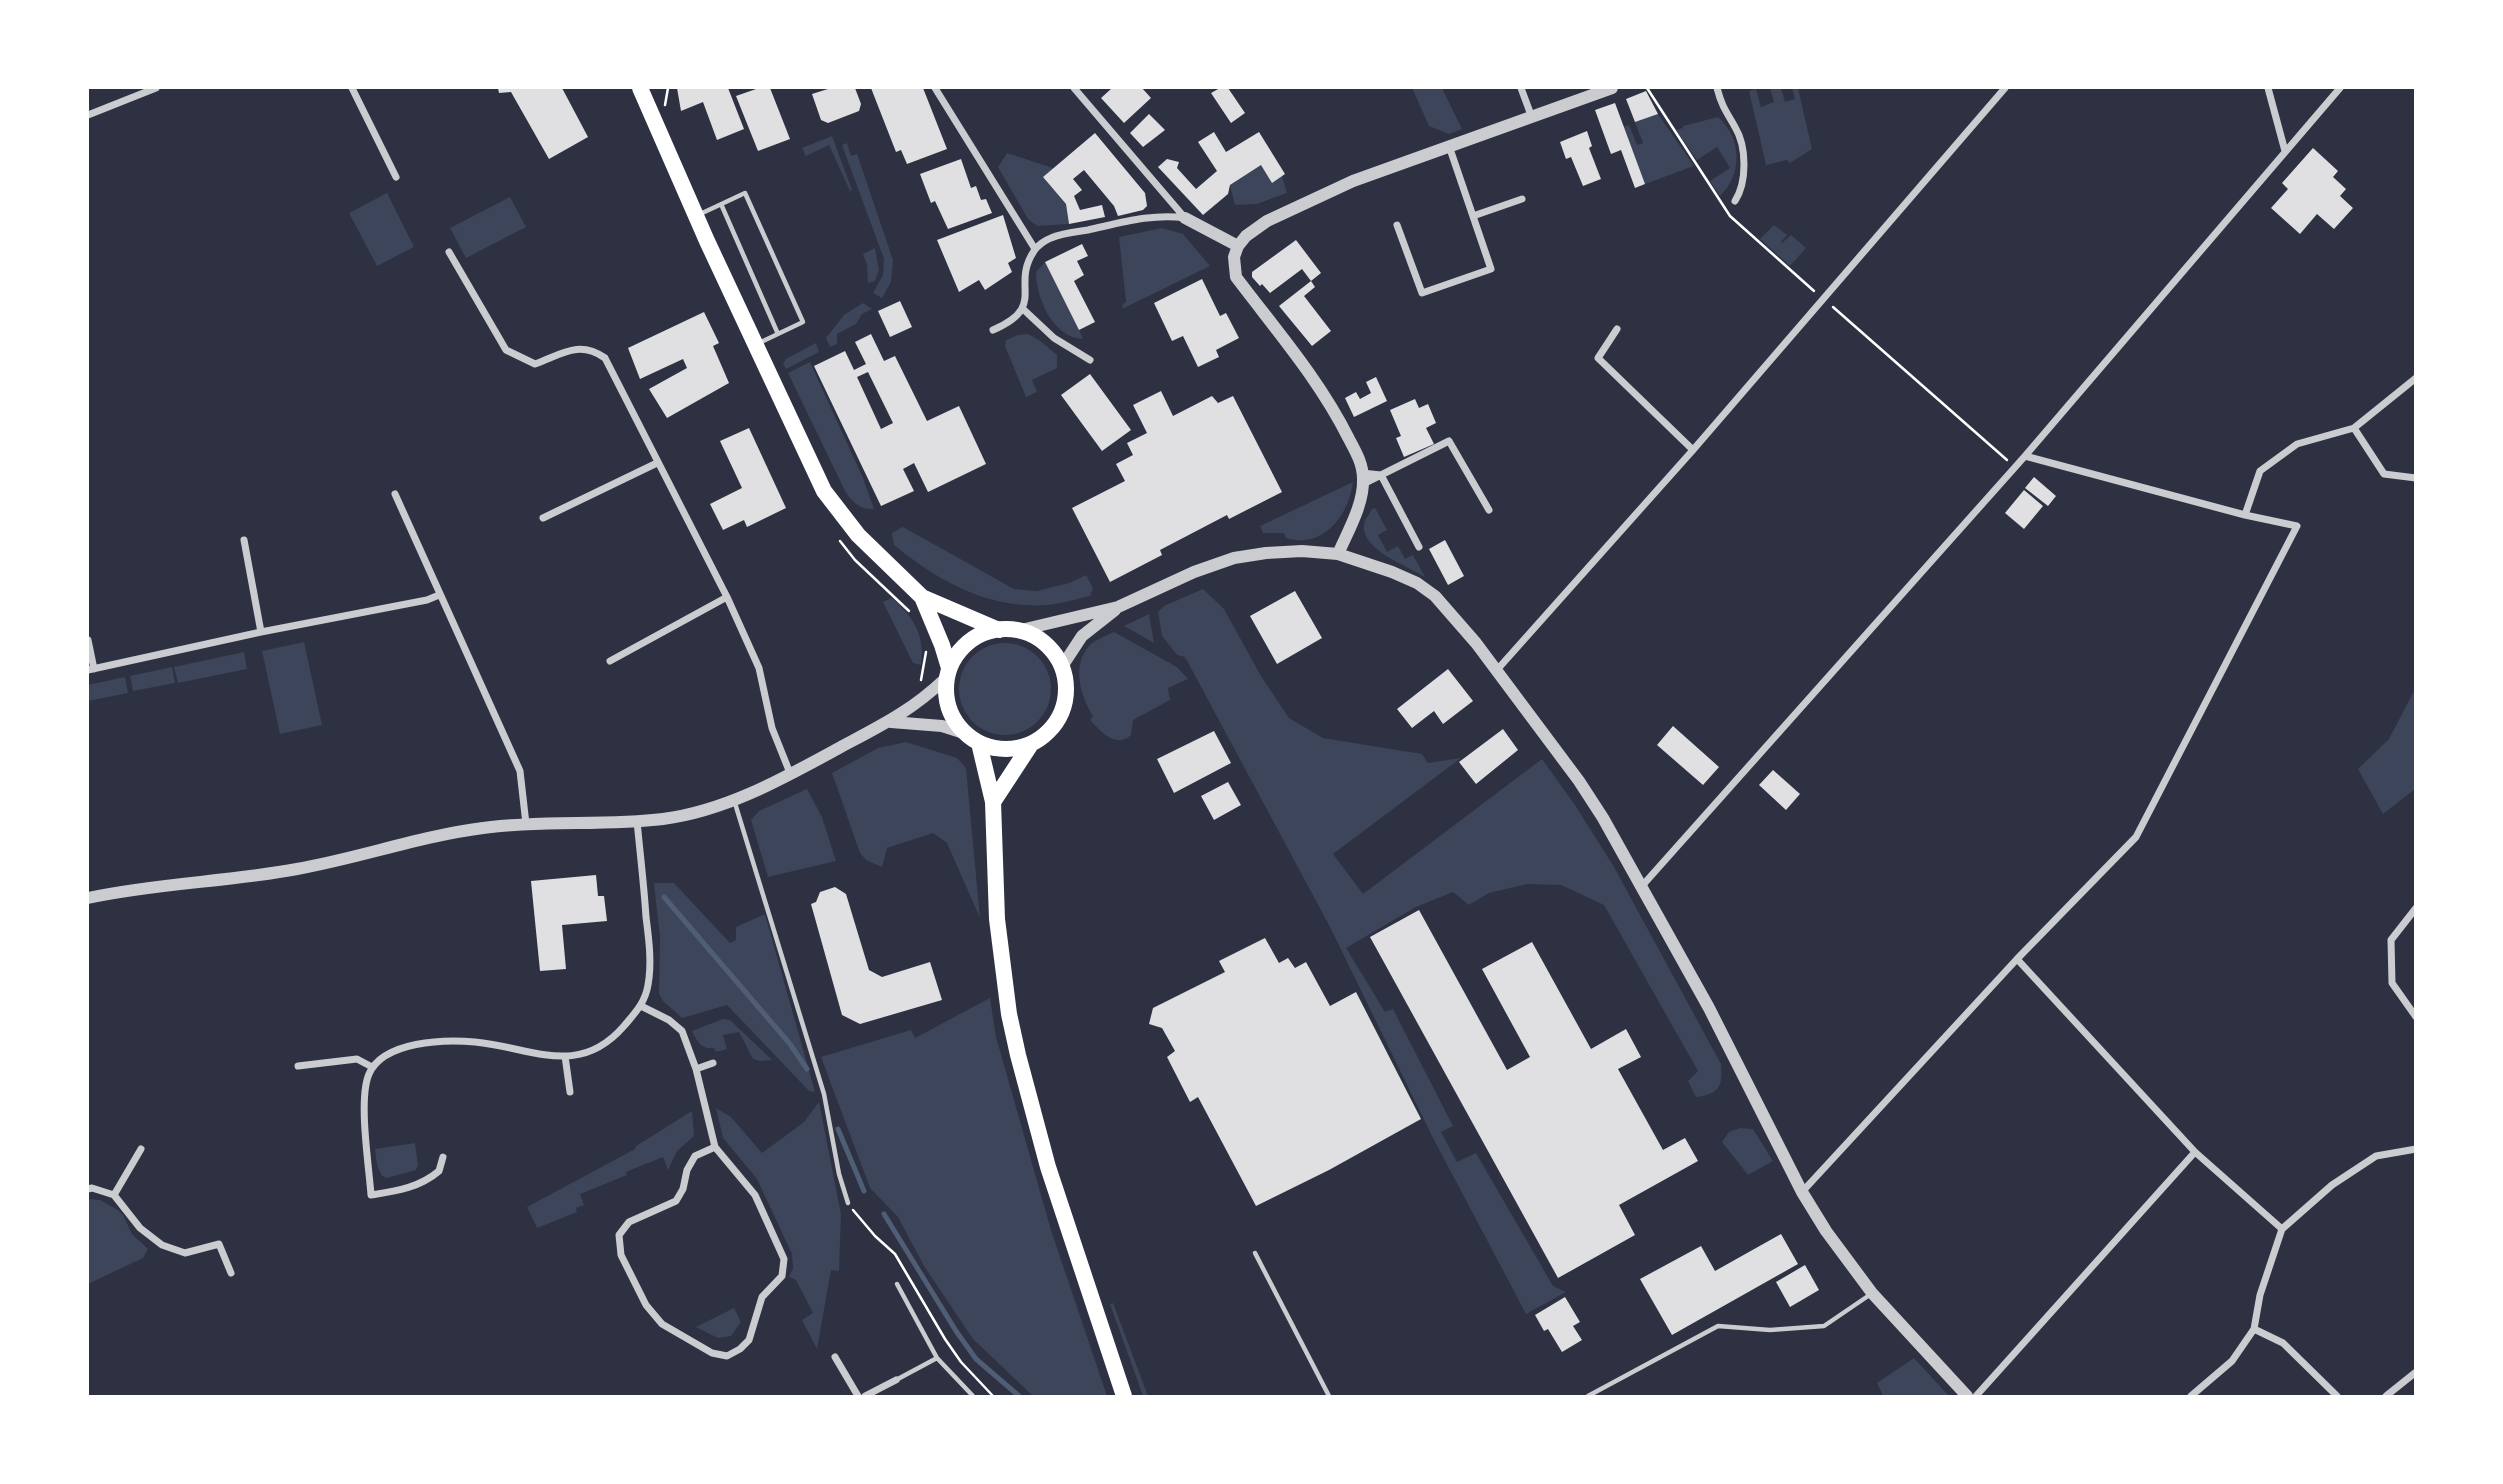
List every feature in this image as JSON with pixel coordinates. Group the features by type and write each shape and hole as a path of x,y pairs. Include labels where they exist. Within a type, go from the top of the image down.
{"main road":[{"path":"640,88 755,345 828,499 858,535 922,597 999,630"},
{"path":"922,597 942,645 947,674 945,697 949,711 956,724 973,739 992,748 1031,744 1045,736 1063,713 1065,684 1056,656 1047,646 1021,630 999,630 970,641 957,653 947,674"},
{"path":"973,739 993,802 997,919 1009,1014 1025,1086 1048,1167 1125,1396"},
{"path":"993,802 1031,744"}],"street":[{"path":"88,115 156,88"},
{"path":"352,88 396,177"},
{"path":"935,88 1035,249"},
{"path":"1074,88 1185,218 1238,246"},
{"path":"1521,88 1531,116"},
{"path":"1338,554 1358,504 1363,478 1360,461 1343,426 1310,372 1236,277 1234,257 1238,246 1256,228 1353,181 1612,88"},
{"path":"1717,88 1726,114 1736,128 1743,151 1742,187 1735,201"},
{"path":"1496,671 1824,300 2005,88"},
{"path":"2267,88 2285,152"},
{"path":"1642,886 2025,456 2340,88"},
{"path":"1397,225 1422,293 1491,270 1449,145"},
{"path":"1473,216 1522,199"},
{"path":"993,330 1016,319 1023,309 1026,268 1035,249 1049,238 1158,217 1185,218"},
{"path":"449,252 506,350 535,364 581,348 593,350 605,358 727,597 759,668 772,728 790,773"},
{"path":"1023,309 1054,338 1090,360"},
{"path":"1617,330 1598,358 1693,450"},
{"path":"2245,515 2260,471 2297,444 2354,428 2416,379"},
{"path":"2354,428 2384,474 2416,478"},
{"path":"1363,478 1381,475 1449,441 1489,510"},
{"path":"1802,1192 2017,959 2136,837 2297,526 2245,515 2025,456"},
{"path":"543,518 657,463"},
{"path":"1381,475 1419,547"},
{"path":"394,494 520,771 526,824"},
{"path":"244,540 261,632"},
{"path":"1021,630 1118,607 1194,572 1234,558 1281,552 1338,554 1392,572 1417,583 1435,596 1476,643 1579,781 1642,886 1709,1009 1802,1192 1826,1231 1872,1293 1967,1396"},
{"path":"88,640 91,669 439,596"},
{"path":"610,661 727,597"},
{"path":"1061,668 1082,636 1118,607"},
{"path":"88,898 154,885 297,869 442,834 526,824 666,818 734,800 890,722 924,700 947,674"},
{"path":"890,722 942,726 973,739"},
{"path":"443,1157 439,1171 422,1184 371,1195 364,1094 372,1068 389,1054 407,1046 436,1041 476,1042 539,1056 565,1056 582,1054 617,1034 641,1006 648,988 651,963 638,821"},
{"path":"2416,908 2391,940 2392,984 2416,1017"},
{"path":"2017,959 2195,1152 2282,1229"},
{"path":"641,1006 669,1020 682,1031 696,1069 715,1147 755,1195 784,1259 782,1276 762,1297 757,1308 749,1340 727,1356 712,1353 662,1324 639,1293 621,1255 619,1235 629,1222 676,1201 695,1156 715,1147"},
{"path":"565,1056 570,1092"},
{"path":"298,1066 357,1059 372,1068"},
{"path":"696,1069 713,1063"},
{"path":"114,1195 141,1149"},
{"path":"2191,1396 2232,1360 2254,1329 2260,1295 2282,1229 2333,1185 2376,1156 2416,1149"},
{"path":"1976,1396 2195,1152"},
{"path":"88,1189 114,1195 140,1228 162,1245 185,1253 219,1244 231,1273"},
{"path":"2254,1329 2283,1343 2337,1396"},
{"path":"835,1357 858,1396"},
{"path":"2386,1396 2416,1373"},
{"path":"865,1396 897,1380"}],"lane":[{"path":"697,215 745,193 803,322 755,345"},
{"path":"720,204 778,334"},
{"path":"734,800 824,1094 839,1174 848,1203"},
{"path":"1255,1253 1329,1396"},
{"path":"897,1284 937,1358 973,1396"},
{"path":"1588,1396 1718,1326 1770,1330 1824,1326 1872,1293"},
{"path":"897,1380 937,1358"}],"path":[{"path":"662,107 665,105 668,88"},
{"path":"1824,300 1997,450 2014,468"},
{"path":"840,541 855,560 915,616"},
{"path":"921,685 925,643"},
{"path":"848,1203 875,1236 895,1254 961,1362 993,1396"}],"shaded area":[{"path":"1412,88 1442,88 1462,129 1449,134 1429,126"},
{"path":"1770,88 1781,88 1785,102 1795,99 1792,88 1798,88 1812,149 1790,163 1787,160 1766,165 1749,91 1756,89 1761,107 1774,102"},
{"path":"1658,114 1694,166 1645,184 1623,127 1629,125 1637,145 1643,143 1635,122"},
{"path":"1718,117 1732,135 1737,156 1733,177 1720,196 1710,181 1730,168 1717,147 1697,160 1676,130"},
{"path":"832,136 852,190 850,191 829,145 806,156 802,148"},
{"path":"847,143 851,156 857,154 893,260 891,282 882,298 873,293 883,275 884,259 842,145"},
{"path":"1007,153 1053,168 1043,177 1066,204 1069,224 1037,226 1028,219 998,167"},
{"path":"1261,165 1282,176 1287,193 1257,204 1235,205 1230,185"},
{"path":"387,193 414,247 377,266 349,213"},
{"path":"510,197 526,227 466,258 450,228"},
{"path":"1774,225 1787,235 1782,243 1791,235 1806,248 1790,266 1760,239"},
{"path":"1162,228 1183,234 1210,266 1122,309 1126,302 1119,237"},
{"path":"875,248 879,270 875,281 868,283 863,254"},
{"path":"1045,262 1083,339 1063,332 1048,315 1039,293 1036,272"},
{"path":"863,303 872,309 862,314 856,324 837,334 837,344 830,347 826,338 844,315"},
{"path":"1028,334 1057,355 1057,368 1032,380 1037,392 1026,397 1005,346 1006,340"},
{"path":"816,343 819,352 786,369 783,363 786,359"},
{"path":"810,362 863,478 874,509 858,505 846,493 788,373"},
{"path":"1353,482 1340,517 1322,534 1312,539 1299,540 1286,538 1284,533 1263,533 1260,526"},
{"path":"1375,508 1387,530 1378,535 1387,552 1398,546 1405,559 1413,555 1425,577 1387,556 1369,542 1364,524"},
{"path":"903,527 1014,589 1037,591 1069,583 1086,575 1093,588 1090,596 1047,605 1025,605 984,597 946,581 894,545 892,533"},
{"path":"1203,589 1224,609 1261,676 1289,718 1323,738 1422,754 1428,763 1461,758 1333,854 1363,894 1542,759 1614,867 1721,1064 1718,1088 1710,1094 1696,1097 1688,1081 1698,1071 1604,905 1561,885 1527,884 1489,893 1469,905 1453,892 1416,907 1346,948 1385,1012 1393,1009 1453,1126 1441,1132 1457,1162 1476,1153 1553,1286 1566,1292 1526,1314 1432,1136 1330,927 1185,657 1177,655 1162,636 1158,612 1164,606"},
{"path":"892,598 916,627 921,644 921,665 913,663 883,602"},
{"path":"1149,614 1154,643 1124,626"},
{"path":"1114,632 1177,667 1188,679 1168,688 1170,700 1133,720 1131,735 1120,740 1109,737 1090,720 1093,716 1082,691 1079,672 1080,663 1089,646"},
{"path":"304,642 322,725 280,734 262,651"},
{"path":"1005,643 1023,646 1038,656 1048,671 1051,689 1048,707 1038,722 1023,732 1005,735 987,732 972,722 962,707 959,689 962,671 972,656 987,646"},
{"path":"244,652 247,669 178,683 174,667"},
{"path":"172,667 175,683 133,691 130,676"},
{"path":"125,677 128,693 88,701 88,685"},
{"path":"2415,689 2415,789 2383,814 2358,769 2389,739"},
{"path":"906,742 957,758 966,768 980,918 947,843 933,833 887,848 882,867 866,860 860,853 832,773 878,748"},
{"path":"807,789 822,817 836,861 768,877 751,820 759,811"},
{"path":"654,883 674,883 730,943 736,940 736,927 765,914 815,1092 809,1091 727,1005 682,1018 662,1000 659,993 660,938"},
{"path":"990,998 996,1037 1051,1230 1107,1396 1033,1396 973,1339 924,1266 898,1217 870,1188 821,1057 911,1030 915,1038"},
{"path":"723,1019 730,1020 772,1060 753,1059 739,1032 723,1035 727,1049 716,1052 714,1048 706,1048 700,1044 692,1031"},
{"path":"819,1102 841,1214 839,1271 831,1270 817,1349 802,1320 813,1313 796,1280 789,1277 793,1268 792,1254 757,1179 723,1138 716,1108 731,1117 762,1153 804,1122"},
{"path":"692,1111 694,1136 677,1151 668,1170 663,1157 626,1172 627,1175 580,1194 584,1205 576,1208 577,1212 537,1228 527,1207 635,1149"},
{"path":"1740,1128 1753,1129 1773,1161 1748,1175 1722,1142 1729,1132"},
{"path":"415,1143 418,1165 416,1170 387,1178 382,1176 375,1149"},
{"path":"88,1199 100,1200 118,1210 132,1234 148,1249 143,1258 88,1284"},
{"path":"1113,1303 1148,1396 1143,1396 1110,1304"},
{"path":"734,1308 741,1322 731,1336 718,1338 696,1327"},
{"path":"1914,1358 1949,1396 1883,1396 1877,1383"}],"building":[{"path":"498,88 562,88 588,137 549,159 511,92 499,93"},
{"path":"677,88 728,88 744,129 717,140 703,102 681,111"},
{"path":"759,88 770,88 790,139 758,151 736,96"},
{"path":"831,88 855,88 861,104 859,111 828,123 821,120 812,94"},
{"path":"871,88 923,88 947,149 907,164 901,150 896,152"},
{"path":"1112,88 1142,88 1151,98 1124,123 1101,98"},
{"path":"1220,88 1228,88 1245,113 1231,123 1211,93"},
{"path":"1646,91 1658,114 1635,122 1626,99"},
{"path":"1615,103 1645,184 1635,188 1621,150 1611,154 1595,110"},
{"path":"1149,114 1165,130 1143,147 1130,133"},
{"path":"1587,131 1592,146 1589,148 1601,179 1583,186 1571,157 1566,159 1560,142"},
{"path":"1214,132 1226,152 1259,132 1285,174 1272,183 1261,165 1230,185 1228,194 1203,215 1158,167 1167,159 1179,162 1177,168 1196,189 1217,171 1198,142"},
{"path":"1095,133 1145,193 1147,206 1143,210 1118,216 1114,206 1084,170 1073,179 1082,190 1074,196 1080,210 1102,205 1105,217 1069,224 1066,204 1043,177"},
{"path":"2313,148 2338,171 2333,177 2346,189 2340,196 2353,208 2334,229 2317,214 2300,234 2271,208 2288,189 2282,183"},
{"path":"961,159 971,188 976,186 981,200 986,199 992,213 948,229 935,201 931,203 920,174"},
{"path":"1003,215 1016,258 1008,263 1012,272 985,290 979,280 959,292 937,240"},
{"path":"1296,240 1321,273 1311,281 1302,269 1270,293 1252,277 1252,272"},
{"path":"1082,244 1088,256 1077,261 1084,275 1074,281 1095,322 1079,330 1045,262"},
{"path":"1202,279 1220,316 1226,313 1239,338 1216,350 1219,357 1198,367 1183,336 1172,341 1154,303"},
{"path":"1311,281 1315,287 1304,296 1331,331 1312,346 1279,306"},
{"path":"900,301 912,327 890,337 878,311"},
{"path":"704,312 719,343 713,346 729,383 667,418 649,389 687,368 683,359 640,379 628,348"},
{"path":"871,334 884,361 895,356 927,421 959,406 986,464 928,492 914,463 903,469 914,491 881,506 814,366 845,351 854,370 866,364 855,342","holes":["868,372 893,423 881,429 857,377"]},
{"path":"1090,374 1131,430 1102,451 1061,395"},
{"path":"1376,377 1387,401 1354,417 1345,398 1356,392 1360,399 1371,393 1366,382"},
{"path":"1161,391 1173,416 1212,396 1218,403 1233,396 1282,492 1229,519 1227,515 1160,550 1162,555 1110,582 1072,508 1125,481 1116,464 1133,455 1127,443 1147,433 1133,405"},
{"path":"1415,399 1419,408 1428,404 1436,423 1426,428 1434,444 1404,457 1396,438 1401,436 1390,410"},
{"path":"749,428 786,508 747,527 744,520 723,530 710,504 742,488 720,441"},
{"path":"2034,477 2056,496 2048,506 2025,488"},
{"path":"2024,490 2043,506 2024,529 2005,513"},
{"path":"1445,540 1464,576 1448,585 1429,549"},
{"path":"1295,591 1322,638 1277,664 1250,616"},
{"path":"1448,669 1473,701 1443,724 1434,711 1412,728 1397,709"},
{"path":"1673,726 1719,767 1703,785 1657,745"},
{"path":"1503,729 1518,750 1476,784 1459,762"},
{"path":"1214,731 1231,763 1174,793 1157,759"},
{"path":"1773,770 1800,794 1786,810 1759,785"},
{"path":"1228,782 1241,805 1214,820 1201,796"},
{"path":"596,875 598,896 604,896 607,921 562,925 566,969 540,971 531,881"},
{"path":"835,887 846,894 869,970 882,977 930,962 942,1000 860,1024 842,1015 811,904 816,902 820,892"},
{"path":"1419,910 1507,1070 1530,1057 1482,969 1532,942 1591,1049 1626,1029 1641,1057 1618,1069 1663,1150 1685,1138 1698,1161 1619,1205 1635,1235 1558,1278 1370,937"},
{"path":"1265,938 1279,963 1288,958 1295,968 1306,962 1330,1006 1356,992 1421,1119 1329,1170 1256,1206 1198,1097 1190,1102 1167,1057 1175,1051 1162,1028 1149,1024 1153,1008 1225,972 1219,961"},
{"path":"1781,1234 1798,1264 1672,1335 1640,1279 1701,1246 1715,1271"},
{"path":"1805,1265 1819,1290 1790,1307 1776,1282"},
{"path":"1565,1297 1580,1322 1573,1326 1582,1340 1562,1352 1548,1329 1544,1331 1535,1315"}],"waterway":[{"path":"664,897 790,1044 807,1069"},
{"path":"838,1129 864,1191"},
{"path":"884,1214 976,1359 1019,1396"}]}
